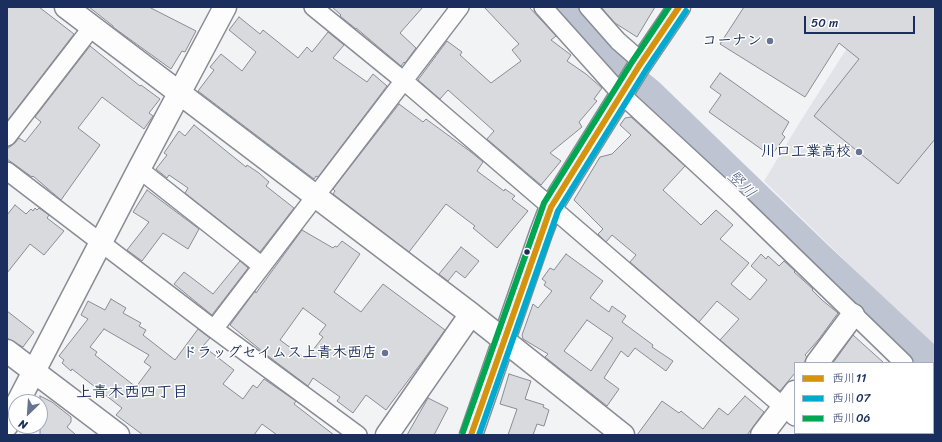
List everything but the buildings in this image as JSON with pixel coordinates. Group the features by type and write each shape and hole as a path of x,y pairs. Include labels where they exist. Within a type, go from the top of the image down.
{"street":[{"path":"66,7 471,314 623,435"},
{"path":"22,394 225,7"},
{"path":"313,7 404,81 791,406 762,435"},
{"path":"214,329 460,7"},
{"path":"543,7 623,92 903,362"},
{"path":"588,7 640,64"},
{"path":"471,435 551,206 640,64 679,7"},
{"path":"7,137 92,27"},
{"path":"139,169 262,266"},
{"path":"7,171 214,329 358,435"},
{"path":"386,435 471,314"},
{"path":"818,362 853,315"},
{"path":"7,350 118,435"}],"shaded area":[{"name":"川口工業高校","path":"873,7 935,7 935,349 764,181"}],"water":[{"name":"竪川","path":"551,7 580,7 621,51 659,82 831,248 935,345 935,384 934,362 912,362 647,108"}],"transit line":[{"name":"西川06","path":"463,432 544,203 632,62 669,7"},
{"name":"西川11","path":"471,435 551,207 639,66 679,7"},
{"name":"西川07","path":"479,435 558,211 646,70 686,11"}],"place":[{"name":"コーナン","path":"770,41"},
{"name":"川口工業高校","path":"859,152"},
{"name":"ドラッグセイムス上青木西店","path":"385,353"}],"district":[{"name":"上青木西四丁目","path":"132,393"}]}
